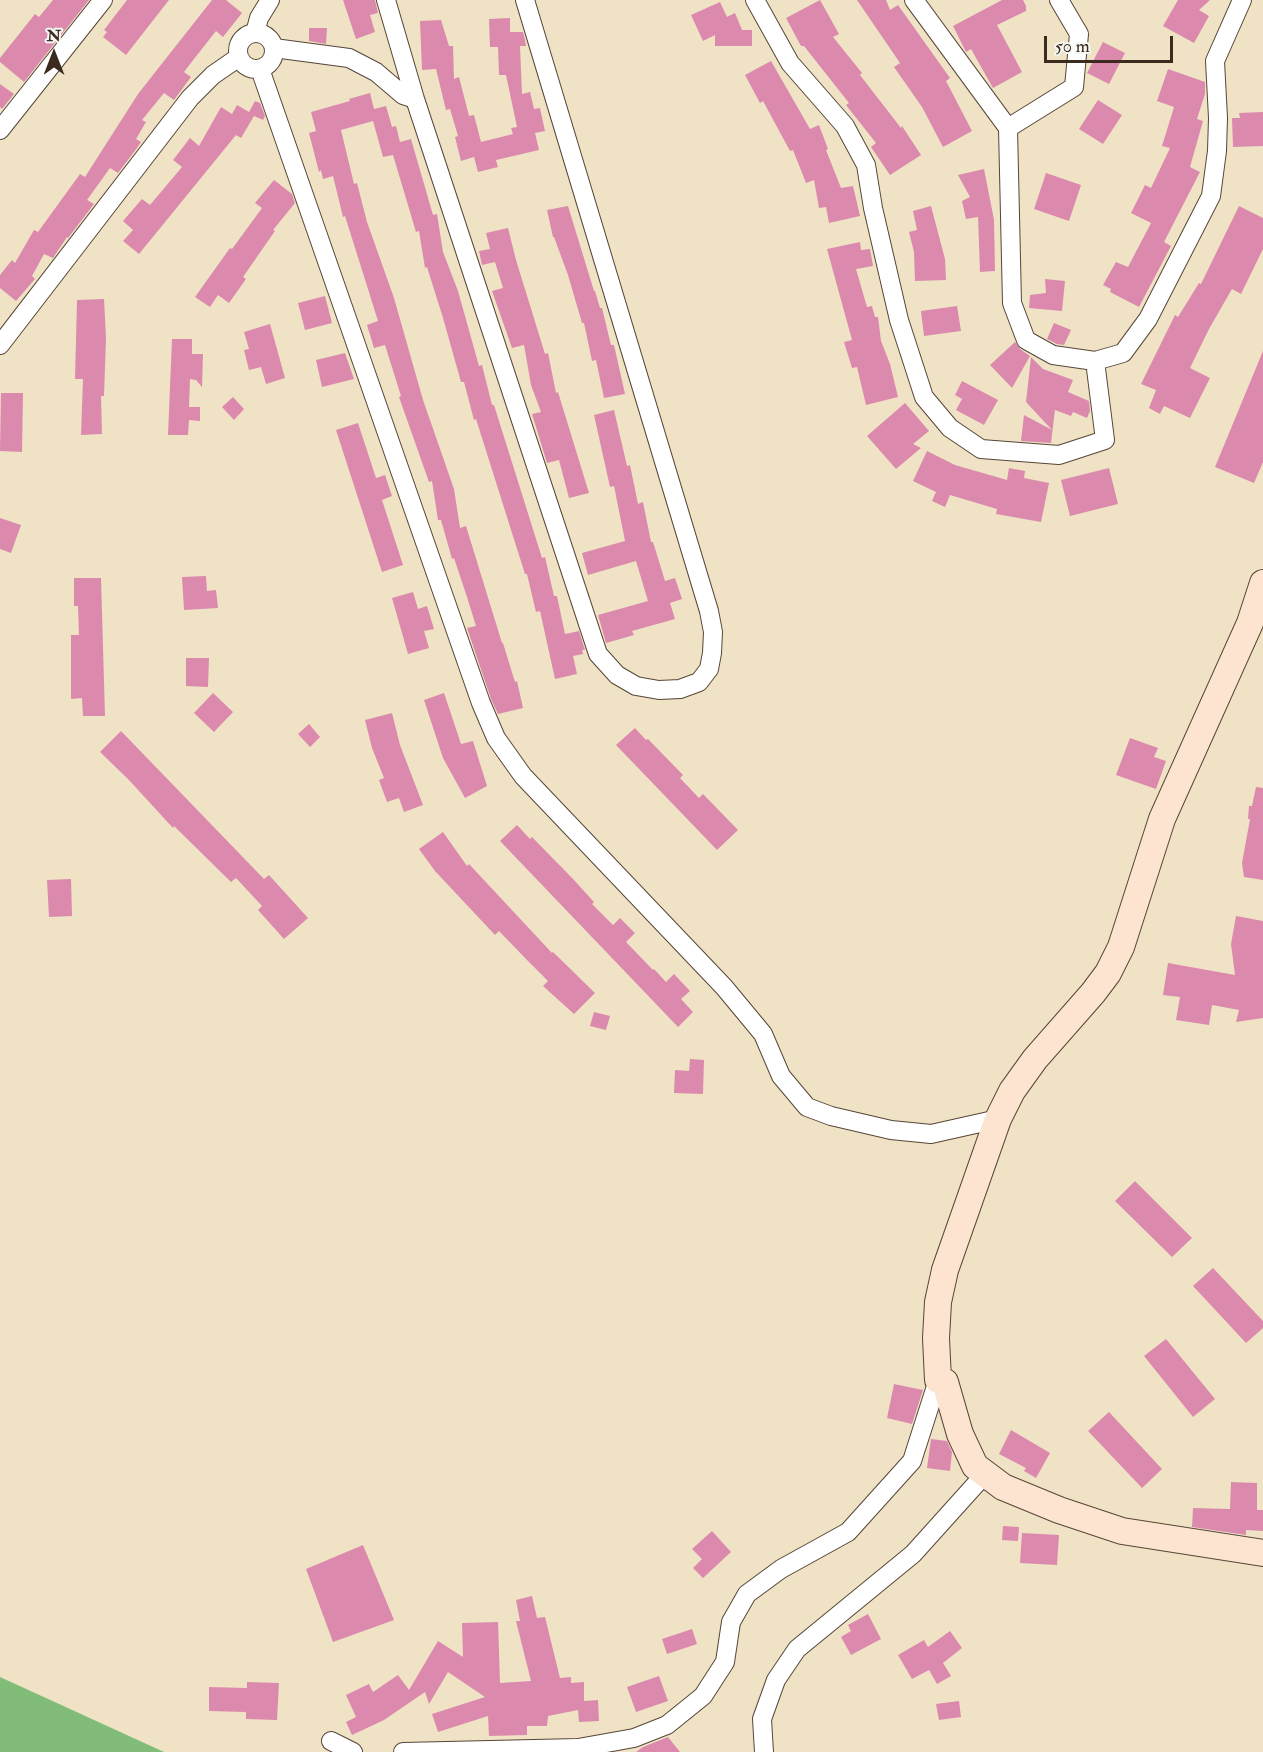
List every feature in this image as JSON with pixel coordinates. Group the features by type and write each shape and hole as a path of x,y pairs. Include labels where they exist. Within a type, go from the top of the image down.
{"main road":[{"path":"1263,583 1250,623 1162,819 1122,948 1093,993 1035,1059 1012,1091 998,1119 945,1270 938,1302 936,1338 938,1380 945,1382 960,1434 975,1466 1003,1488 1059,1510 1122,1530 1263,1553"}],"street":[{"path":"0,130 103,0"},
{"path":"255,33 259,18 270,0"},
{"path":"386,0 415,99 598,654 617,675 636,686 659,690 680,689 699,682 709,669 713,632 709,610 525,0"},
{"path":"754,0 790,63 845,126 866,165 873,208 899,320 924,397 950,428 981,449 1059,455 1105,440 1095,361"},
{"path":"914,0 1008,128 1012,303 1026,340 1053,355 1095,361 1123,353 1148,319 1211,196 1217,129 1215,61 1242,0"},
{"path":"1008,128 1074,87 1079,34 1059,0"},
{"path":"255,33 270,38 274,48 270,63 260,69 245,65 239,57 238,46 241,41 244,37 255,33"},
{"path":"274,48 349,58 376,72 403,95 415,99"},
{"path":"0,345 190,98 213,75 239,57"},
{"path":"260,69 481,704 496,738 523,776 724,987 763,1034 781,1076 807,1107 831,1116 891,1130 931,1134 998,1119"},
{"path":"403,1752 578,1748 634,1738 667,1725 703,1696 725,1662 731,1622 747,1594 781,1569 848,1532 912,1461 938,1380"},
{"path":"764,1752 762,1719 776,1680 797,1649 913,1554 985,1474"},
{"path":"331,1741 353,1752"}],"green space":[{"path":"0,1677 164,1752 0,1752"}],"building":[{"path":"53,0 89,0 24,82 0,62 0,58 35,14 39,17"},
{"path":"127,0 169,0 126,55 103,37 107,32 104,30"},
{"path":"212,0 226,0 242,13 223,37 216,31 194,59 184,72 191,77 174,100 164,93 142,120 146,122 136,139 141,142 137,148 118,173 110,168 87,200 94,204 53,258 44,254 32,276 35,279 16,301 0,288 0,275 12,260 15,263 34,230 38,232 80,174 85,177 138,94"},
{"path":"343,0 375,0 378,13 370,15 375,32 356,39"},
{"path":"820,0 839,34 833,37 901,128 902,126 921,155 890,175 871,147 876,143 846,105 849,103 804,46 801,46 786,18"},
{"path":"857,0 886,0 890,10 898,5 950,78 946,81 972,131 943,147 922,107 894,67 900,63"},
{"path":"1002,0 1023,0 1026,6 1026,11 997,25 1022,72 993,88 971,49 966,52 953,26"},
{"path":"1178,0 1210,0 1199,10 1209,16 1194,43 1163,26"},
{"path":"720,2 727,17 735,13 742,30 752,30 752,46 715,46 715,35 703,41 691,15"},
{"path":"510,18 510,32 523,32 526,46 520,46 522,94 530,92 534,109 540,108 545,131 535,133 539,150 496,160 498,167 478,172 474,157 461,161 455,137 458,136 450,109 446,110 436,69 422,70 420,21 441,20 449,46 453,46 454,79 459,77 469,116 474,115 481,142 513,134 511,128 517,127 506,75 499,75 498,47 490,47 489,19"},
{"path":"309,28 327,28 326,44 309,41"},
{"path":"1103,42 1125,53 1109,84 1087,73"},
{"path":"771,61 810,129 819,125 841,188 853,186 860,216 829,223 826,207 819,208 814,180 806,183 793,150 790,151 763,101 760,103 745,75"},
{"path":"1168,69 1205,82 1205,94 1197,119 1203,121 1190,167 1200,172 1164,242 1171,246 1139,307 1110,292 1111,289 1103,285 1116,262 1128,267 1151,223 1131,213 1145,185 1151,188 1170,148 1162,146 1174,107 1157,101"},
{"path":"0,84 14,94 2,109 0,107"},
{"path":"370,93 374,109 386,106 392,127 396,126 400,142 411,139 433,215 437,214 443,252 458,291 479,366 482,365 492,405 494,405 542,558 545,557 554,596 557,596 565,634 579,631 585,650 582,650 583,654 573,656 577,674 555,679 540,611 536,612 527,574 525,574 476,419 474,420 464,382 461,382 427,267 425,268 419,231 416,232 393,155 383,157 373,121 341,130 354,184 357,183 367,222 394,298 423,400 454,489 460,528 466,526 502,643 515,682 517,681 523,708 498,714 467,628 476,626 441,520 438,520 432,481 429,482 399,397 401,396 385,345 374,348 367,325 378,321 345,216 343,217 333,176 323,179 321,170 319,172 309,133 316,131 311,112"},
{"path":"1098,100 1122,115 1103,144 1079,129"},
{"path":"255,101 260,103 265,116 263,120 254,116 241,138 236,135 139,254 123,241 133,230 123,221 142,199 150,205 182,167 173,160 190,138 199,146 221,107 232,114 237,105 249,112"},
{"path":"1263,112 1263,146 1233,147 1232,118 1240,118 1239,113"},
{"path":"984,169 994,220 995,271 980,272 978,217 966,219 962,201 970,197 958,175"},
{"path":"1046,173 1081,185 1069,221 1034,209"},
{"path":"274,180 292,194 295,203 273,230 275,231 243,277 246,279 229,303 218,295 210,307 195,297 262,208 255,203"},
{"path":"568,206 594,291 600,308 602,308 611,345 614,345 625,394 604,398 596,360 592,361 584,323 582,323 568,275 553,237 547,210"},
{"path":"931,206 945,259 946,280 915,281 914,252 909,232 917,230 913,211"},
{"path":"1239,206 1263,218 1263,249 1241,294 1232,289 1190,368 1210,378 1190,418 1164,406 1160,414 1149,408 1156,390 1141,384 1175,315 1178,317 1199,283 1201,284"},
{"path":"508,228 545,354 548,353 556,393 558,392 589,493 569,498 559,460 547,463 532,414 541,412 531,385 524,345 512,348 492,291 503,288 495,262 482,265 479,251 490,249 486,233"},
{"path":"860,242 861,250 870,249 873,266 856,269 867,307 872,306 875,317 878,317 881,341 890,364 898,397 866,405 857,367 852,368 844,342 852,340 827,249"},
{"path":"1045,279 1065,281 1062,311 1029,308 1030,295 1046,293"},
{"path":"325,296 332,323 305,330 298,303"},
{"path":"104,299 106,338 104,396 101,396 102,434 81,435 83,379 75,379 77,300"},
{"path":"957,306 961,331 924,336 921,311"},
{"path":"1054,323 1071,330 1064,345 1047,339"},
{"path":"270,324 285,378 266,384 261,367 249,370 244,350 249,349 244,332"},
{"path":"172,339 192,339 192,354 203,354 202,387 196,380 190,379 189,407 200,407 200,421 189,420 188,435 168,435"},
{"path":"1015,342 1030,356 1012,388 990,365"},
{"path":"1263,351 1263,462 1254,483 1215,467"},
{"path":"345,353 354,379 322,387 316,360"},
{"path":"1031,357 1043,369 1073,380 1068,392 1089,401 1090,411 1087,418 1073,412 1071,416 1055,410 1051,443 1021,441 1024,415 1052,430 1026,402"},
{"path":"962,381 998,400 984,425 956,410 962,399 955,395"},
{"path":"1,393 23,393 22,452 0,451"},
{"path":"233,397 244,409 234,420 222,407"},
{"path":"905,403 929,431 913,444 921,448 896,469 867,436"},
{"path":"614,410 627,466 630,465 638,504 643,502 651,542 653,542 665,581 675,578 682,599 670,603 675,619 632,631 634,635 606,643 598,615 648,601 636,561 588,575 582,553 625,541 614,486 610,487 594,415"},
{"path":"358,423 376,478 385,475 392,496 382,500 403,565 382,572 336,430"},
{"path":"927,451 955,465 1007,480 1009,468 1025,471 1024,478 1049,483 1041,522 996,514 997,509 950,495 945,507 932,501 936,492 913,481"},
{"path":"1109,468 1118,504 1070,516 1061,480"},
{"path":"0,518 21,525 11,553 0,549"},
{"path":"206,576 207,591 216,590 218,608 184,610 182,577"},
{"path":"74,578 101,578 105,716 83,716 82,698 71,699 71,635 79,635 78,606 74,606"},
{"path":"413,592 418,609 427,606 434,629 424,631 429,648 408,654 392,598"},
{"path":"186,658 209,658 208,687 186,686"},
{"path":"213,693 233,712 214,732 194,713"},
{"path":"444,693 461,744 473,741 487,786 465,798 443,758 424,700"},
{"path":"392,713 400,745 423,805 404,812 399,798 387,802 379,780 384,778 372,748 365,720"},
{"path":"309,724 320,737 310,747 298,734"},
{"path":"635,728 683,775 680,778 699,798 703,794 738,830 717,850 616,745"},
{"path":"121,731 264,879 269,875 308,918 284,939 258,910 262,906 236,878 231,882 174,826 173,828 100,752"},
{"path":"1130,738 1158,748 1154,757 1166,761 1156,789 1116,775"},
{"path":"1256,787 1263,788 1263,880 1244,877 1242,863 1250,819 1248,819 1249,806 1252,806"},
{"path":"517,825 574,880 594,902 592,904 613,925 620,918 635,933 626,942 653,970 666,982 674,974 690,991 681,999 693,1012 678,1027 500,841"},
{"path":"443,832 467,866 469,864 552,953 595,993 574,1014 543,986 548,981 499,931 495,935 435,871 419,849"},
{"path":"71,879 72,916 49,917 47,880"},
{"path":"1236,916 1263,921 1263,1018 1236,1022 1239,1010 1212,1005 1209,1025 1176,1020 1180,997 1163,995 1168,963 1235,975 1231,944"},
{"path":"594,1012 610,1016 606,1030 590,1026"},
{"path":"690,1059 704,1060 703,1094 674,1093 675,1070 689,1071"},
{"path":"1135,1181 1192,1238 1172,1257 1115,1201"},
{"path":"1213,1268 1263,1321 1263,1328 1246,1343 1193,1286"},
{"path":"1166,1339 1215,1399 1193,1417 1144,1356"},
{"path":"894,1384 923,1390 912,1424 887,1418"},
{"path":"1109,1412 1162,1469 1142,1488 1088,1431"},
{"path":"1011,1430 1050,1453 1036,1478 1024,1471 1026,1468 999,1454"},
{"path":"931,1439 947,1441 952,1452 950,1471 927,1468"},
{"path":"1231,1482 1257,1483 1257,1510 1263,1510 1263,1531 1246,1530 1246,1535 1192,1527 1193,1508 1230,1509"},
{"path":"1003,1526 1019,1527 1018,1541 1002,1540"},
{"path":"712,1531 731,1552 703,1578 693,1568 702,1559 692,1549"},
{"path":"1022,1533 1059,1535 1057,1565 1020,1563"},
{"path":"363,1545 394,1620 333,1642 306,1569"},
{"path":"532,1596 537,1618 545,1617 560,1678 571,1677 571,1683 584,1682 584,1701 598,1700 599,1721 579,1722 578,1710 548,1716 547,1726 527,1726 527,1735 489,1736 488,1716 438,1732 432,1714 485,1697 448,1672 429,1704 425,1692 384,1720 352,1735 346,1722 356,1717 346,1695 369,1684 373,1692 398,1675 409,1690 438,1641 463,1657 462,1623 498,1622 500,1683 531,1681 516,1621 520,1621 516,1600"},
{"path":"868,1614 881,1639 851,1655 841,1637 851,1631 848,1625"},
{"path":"692,1629 697,1644 667,1654 662,1639"},
{"path":"950,1631 962,1648 943,1663 951,1676 937,1684 929,1670 912,1679 898,1655 924,1640 928,1647"},
{"path":"659,1676 668,1701 636,1712 627,1687"},
{"path":"247,1682 279,1683 277,1720 246,1719 246,1712 209,1711 209,1687 247,1688"},
{"path":"959,1701 961,1717 939,1720 936,1704"},
{"path":"668,1737 680,1752 636,1752 643,1747"}]}
